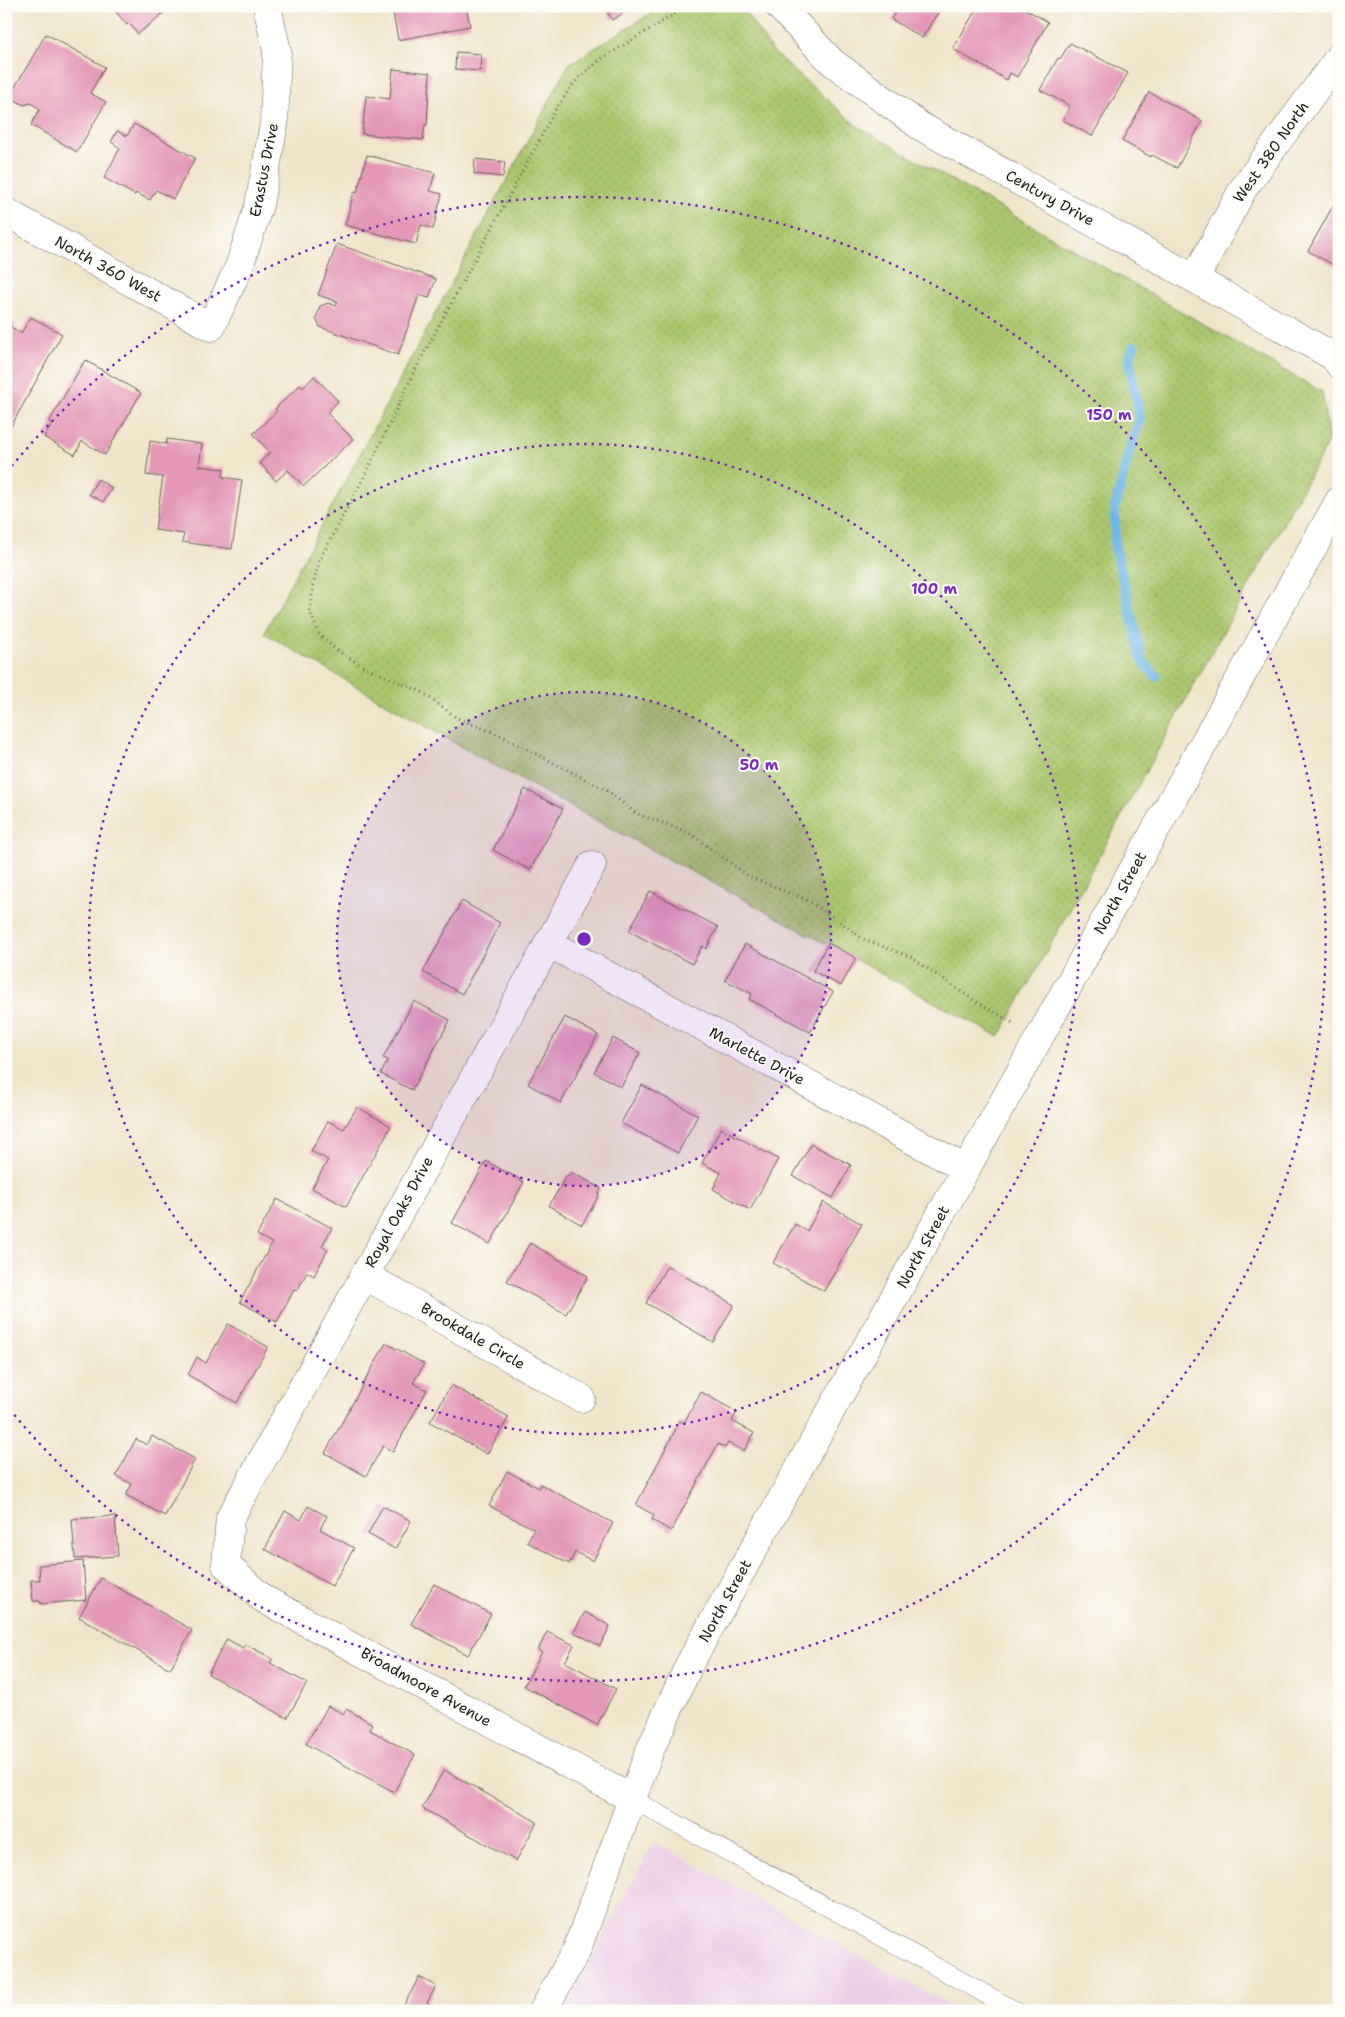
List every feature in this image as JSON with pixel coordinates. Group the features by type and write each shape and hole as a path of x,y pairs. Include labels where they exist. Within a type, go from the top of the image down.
{"street":[{"name":"Erastus Drive","path":"211,327 239,267 260,204 274,124 277,50 267,6"},
{"name":"Century Drive","path":"779,6 832,62 920,126 1334,356 1339,364"},
{"name":"West 380 North","path":"1195,278 1243,189 1339,57"},
{"name":"North 360 West","path":"6,212 211,327"},
{"name":"North Street","path":"543,2011 577,1948 650,1750 690,1663 1339,501"},
{"name":"Royal Oaks Drive","path":"226,1565 230,1518 592,865"},
{"name":"Marlette Drive","path":"548,943 966,1169"},
{"name":"Brookdale Circle","path":"364,1275 581,1398"},
{"name":"Broadmoore Avenue","path":"226,1565 262,1598 632,1799"}],"lane":[{"path":"632,1799 1016,2011"}],"path":[{"path":"688,6 604,57 576,79 556,109 419,364 366,473 319,561 312,586 310,612 319,634 335,648 362,666 422,692 457,718 500,735 608,792 635,813 688,832 750,877 805,899 863,939 910,957 972,999 1039,1038"}],"shaded area":[{"path":"654,1842 960,2011 563,2011"}],"green space":[{"path":"663,6 741,6 772,51 857,126 1322,392 1329,441 999,1037 479,757 264,633 569,64"}],"building":[{"path":"111,6 172,6 138,34 129,23 127,25"},
{"path":"466,6 470,26 398,40 392,7"},
{"path":"604,6 635,6 612,20"},
{"path":"899,6 942,6 922,38 891,19"},
{"path":"978,6 1020,6 1048,22 1017,77 1010,73 1007,80 953,49"},
{"path":"46,34 105,67 90,93 106,102 77,152 31,125 40,109 31,103 24,105 13,99 12,92"},
{"path":"1070,43 1128,73 1092,136 1063,120 1070,106 1040,90 1058,58 1060,59"},
{"path":"456,52 481,54 480,71 455,69"},
{"path":"393,69 430,73 427,125 425,125 423,140 362,134 366,96 390,99"},
{"path":"1149,92 1202,121 1177,168 1152,155 1151,157 1122,141"},
{"path":"134,124 195,158 173,199 156,190 150,200 136,193 135,195 104,178 120,148 111,142 117,131 127,136"},
{"path":"367,155 435,173 430,191 442,194 433,229 421,225 416,244 345,225 354,192 357,193"},
{"path":"475,159 505,162 503,177 474,174"},
{"path":"1339,195 1339,268 1308,251"},
{"path":"337,244 436,279 429,298 419,295 398,355 320,327 316,319 320,306 328,303 336,306 338,302 318,295"},
{"path":"31,317 62,334 9,430 6,428 6,320 11,322 11,327 21,333"},
{"path":"85,360 141,393 105,455 82,441 75,455 44,437 52,423 49,422"},
{"path":"314,376 338,401 327,413 353,439 304,486 288,470 276,481 260,463 270,452 253,434 300,385 303,388"},
{"path":"167,439 202,444 199,466 224,469 223,477 242,480 232,549 182,542 184,534 155,530 163,477 146,475 150,441 166,444"},
{"path":"98,479 112,488 103,502 89,494"},
{"path":"525,789 563,809 530,870 493,850"},
{"path":"650,891 718,927 706,949 702,946 692,964 629,931"},
{"path":"462,901 500,923 462,994 423,972"},
{"path":"828,943 856,958 841,986 813,971"},
{"path":"745,944 833,992 810,1032 749,999 752,994 725,980"},
{"path":"414,1001 450,1020 412,1090 381,1074 388,1060 383,1058"},
{"path":"565,1017 598,1035 561,1103 528,1084"},
{"path":"613,1038 640,1053 621,1087 594,1072"},
{"path":"642,1085 698,1115 678,1153 621,1123"},
{"path":"357,1107 391,1126 346,1207 312,1188 328,1160 311,1151 328,1121 344,1129"},
{"path":"721,1128 778,1159 750,1210 713,1189 721,1173 702,1163"},
{"path":"811,1144 851,1165 833,1198 793,1176"},
{"path":"486,1161 524,1182 490,1244 452,1223"},
{"path":"571,1172 601,1188 582,1225 549,1206 567,1175 569,1176"},
{"path":"277,1199 332,1228 322,1246 328,1249 314,1276 307,1272 297,1291 294,1290 277,1322 240,1302 272,1243 257,1235"},
{"path":"823,1202 862,1224 824,1291 773,1263 795,1224 807,1231"},
{"path":"530,1243 588,1276 566,1314 507,1281"},
{"path":"667,1266 734,1305 713,1342 646,1303"},
{"path":"228,1324 268,1347 237,1403 188,1375 197,1357 206,1363"},
{"path":"386,1343 424,1364 413,1383 427,1390 393,1452 383,1446 366,1476 325,1453"},
{"path":"451,1385 509,1417 487,1454 430,1422"},
{"path":"701,1392 737,1412 732,1421 754,1433 744,1451 728,1443 725,1448 718,1444 671,1531 652,1520 654,1515 636,1505 680,1421 684,1423"},
{"path":"152,1436 195,1459 165,1516 126,1495 132,1484 116,1476 136,1439 147,1445"},
{"path":"507,1471 539,1488 540,1484 613,1523 593,1561 575,1552 569,1564 527,1542 534,1529 489,1506"},
{"path":"308,1506 327,1516 320,1529 354,1548 332,1586 265,1549 285,1511 301,1520"},
{"path":"383,1506 411,1521 395,1549 368,1534"},
{"path":"115,1516 118,1556 75,1559 72,1519"},
{"path":"83,1561 86,1600 41,1604 40,1601 33,1601 31,1580 40,1580 39,1565"},
{"path":"101,1578 192,1630 170,1669 79,1617"},
{"path":"434,1584 491,1614 468,1655 411,1624"},
{"path":"585,1612 610,1626 600,1646 574,1632"},
{"path":"547,1632 574,1645 565,1662 616,1689 597,1725 524,1686 542,1652 538,1650"},
{"path":"227,1639 243,1648 245,1644 273,1659 270,1663 307,1683 287,1718 208,1674"},
{"path":"328,1706 344,1714 346,1709 373,1724 370,1730 415,1755 394,1792 306,1744"},
{"path":"444,1770 537,1822 516,1861 422,1808"},
{"path":"419,1977 436,1986 427,2003 438,2009 437,2011 401,2011"}],"waterway":[{"path":"1134,346 1129,359 1140,419 1128,455 1115,508 1115,547 1142,660 1156,676"}]}
